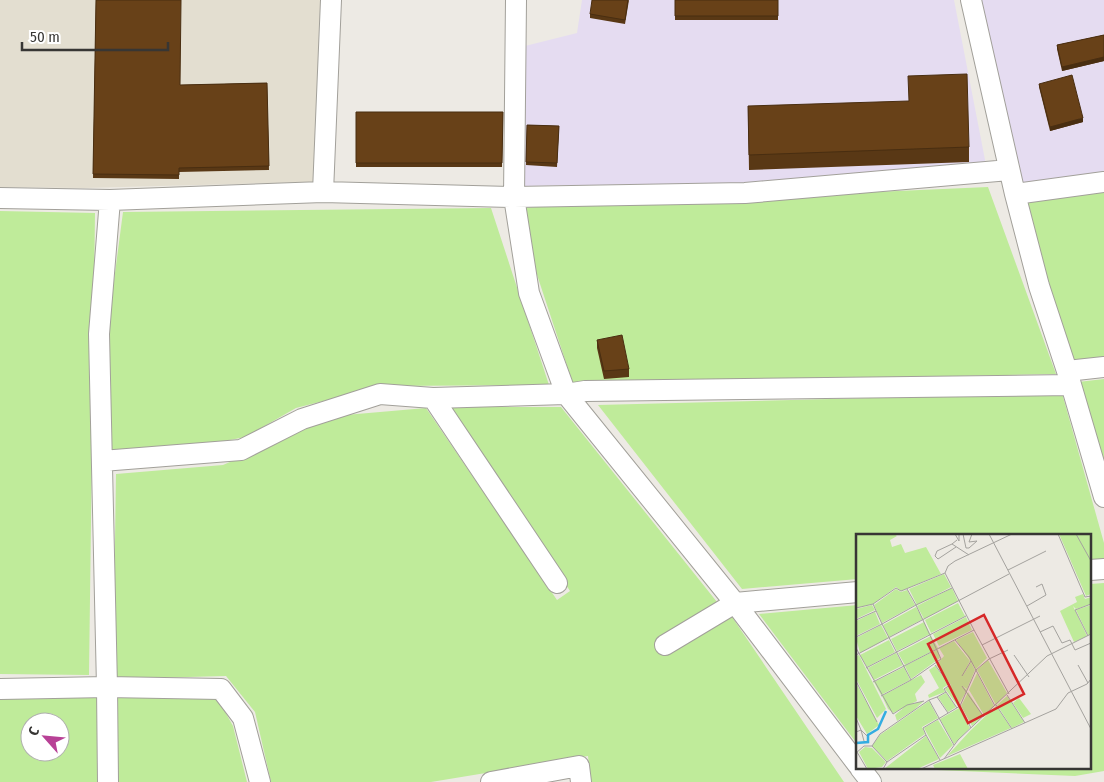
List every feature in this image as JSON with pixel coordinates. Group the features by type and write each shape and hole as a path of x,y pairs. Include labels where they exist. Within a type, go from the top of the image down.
{"lane":[{"path":"323,192 331,0"},
{"path":"516,0 514,197 528,292 566,394 735,603 856,762"},
{"path":"971,0 1009,170 1039,286 1069,378 1104,497"},
{"path":"0,198 110,200 323,192 514,197 745,193 1009,170"},
{"path":"1015,194 1104,182"},
{"path":"108,782 99,334 110,200"},
{"path":"102,461 240,450 302,419 380,394 433,398 1069,378 1104,367"},
{"path":"433,398 557,583"},
{"path":"665,645 735,603 856,592"},
{"path":"0,689 107,687 221,689 243,718 260,782"},
{"path":"491,782 579,766 581,782"},
{"path":"862,770 871,782"}],"shaded area":[{"path":"0,0 323,0 314,182 84,188 0,187"},
{"path":"582,0 954,0 986,165 760,183 521,186 525,46 577,33"},
{"path":"977,0 1104,0 1104,175 1019,185"}],"green space":[{"path":"988,187 1056,374 573,384 515,208"},
{"path":"1104,191 1104,361 1071,365 1023,201"},
{"path":"491,208 549,385 382,386 296,408 245,437 205,445 111,452 107,334 123,212"},
{"path":"0,211 95,213 89,675 0,674"},
{"path":"1104,379 1104,470 1078,382"},
{"path":"1062,393 1104,543 1104,559 1092,560 1092,534 856,534 856,579 742,589 598,405"},
{"path":"449,407 561,407 717,602 730,614 844,782 591,782 588,756 431,782 271,782 255,712 226,676 113,679 116,474 223,465 334,416 426,408 557,600 570,591"},
{"path":"1104,583 1104,771 1075,776 937,770 1092,770 1092,584"},
{"path":"856,605 856,742 759,614"},
{"path":"102,692 103,782 0,782 0,696"},
{"path":"114,696 218,699 233,726 247,782 114,782"}],"building":[{"path":"96,0 181,0 180,85 267,83 269,166 179,168 179,175 93,174"},
{"path":"592,0 628,0 625,20 590,14"},
{"path":"675,0 778,0 778,16 675,16"},
{"path":"1104,35 1104,57 1062,67 1057,45"},
{"path":"967,74 969,147 749,155 748,106 909,101 908,76"},
{"path":"1072,75 1083,118 1050,127 1039,84"},
{"path":"356,112 503,112 502,163 356,163"},
{"path":"527,125 559,126 557,163 526,162"},
{"path":"622,335 629,369 604,371 597,340"}]}
